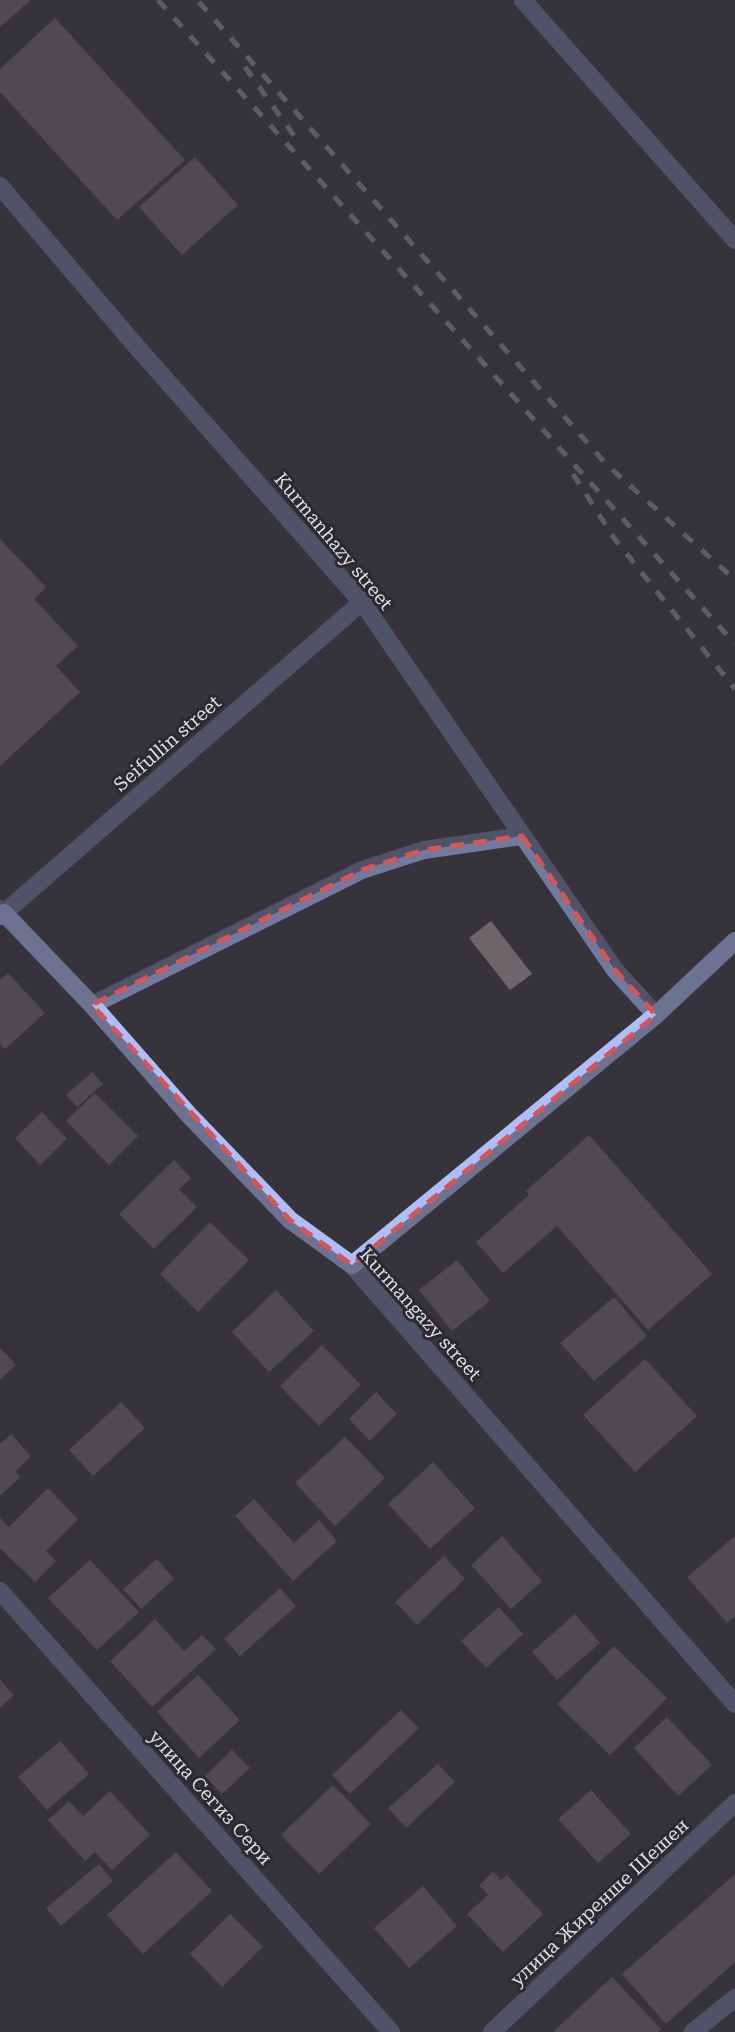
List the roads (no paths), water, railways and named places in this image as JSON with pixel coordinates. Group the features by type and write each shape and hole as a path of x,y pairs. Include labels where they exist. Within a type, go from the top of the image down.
{"main road":[{"name":"Kurmangazy street","path":"1,913 92,1005 188,1114 290,1220 352,1265"},
{"path":"352,1265 656,1015 735,941"}],"street":[{"path":"523,0 735,240"},
{"name":"Kurmanhazy street","path":"0,186 136,346 362,602 615,970 656,1015"},
{"name":"Seifullin street","path":"1,913 362,602"},
{"path":"92,1005 362,870 424,850 522,836"},
{"name":"Kurmangazy street","path":"352,1265 735,1704"},
{"name":"улица Сегиз Сери","path":"0,1591 391,2032"},
{"name":"улица Жиренше Шешен","path":"492,2032 735,1803"},
{"path":"693,2032 735,1998"}],"railway":[{"path":"158,0 735,644"},
{"path":"199,2 606,464 735,580"},
{"path":"245,67 300,144"},
{"path":"573,474 614,538 735,689"}]}
